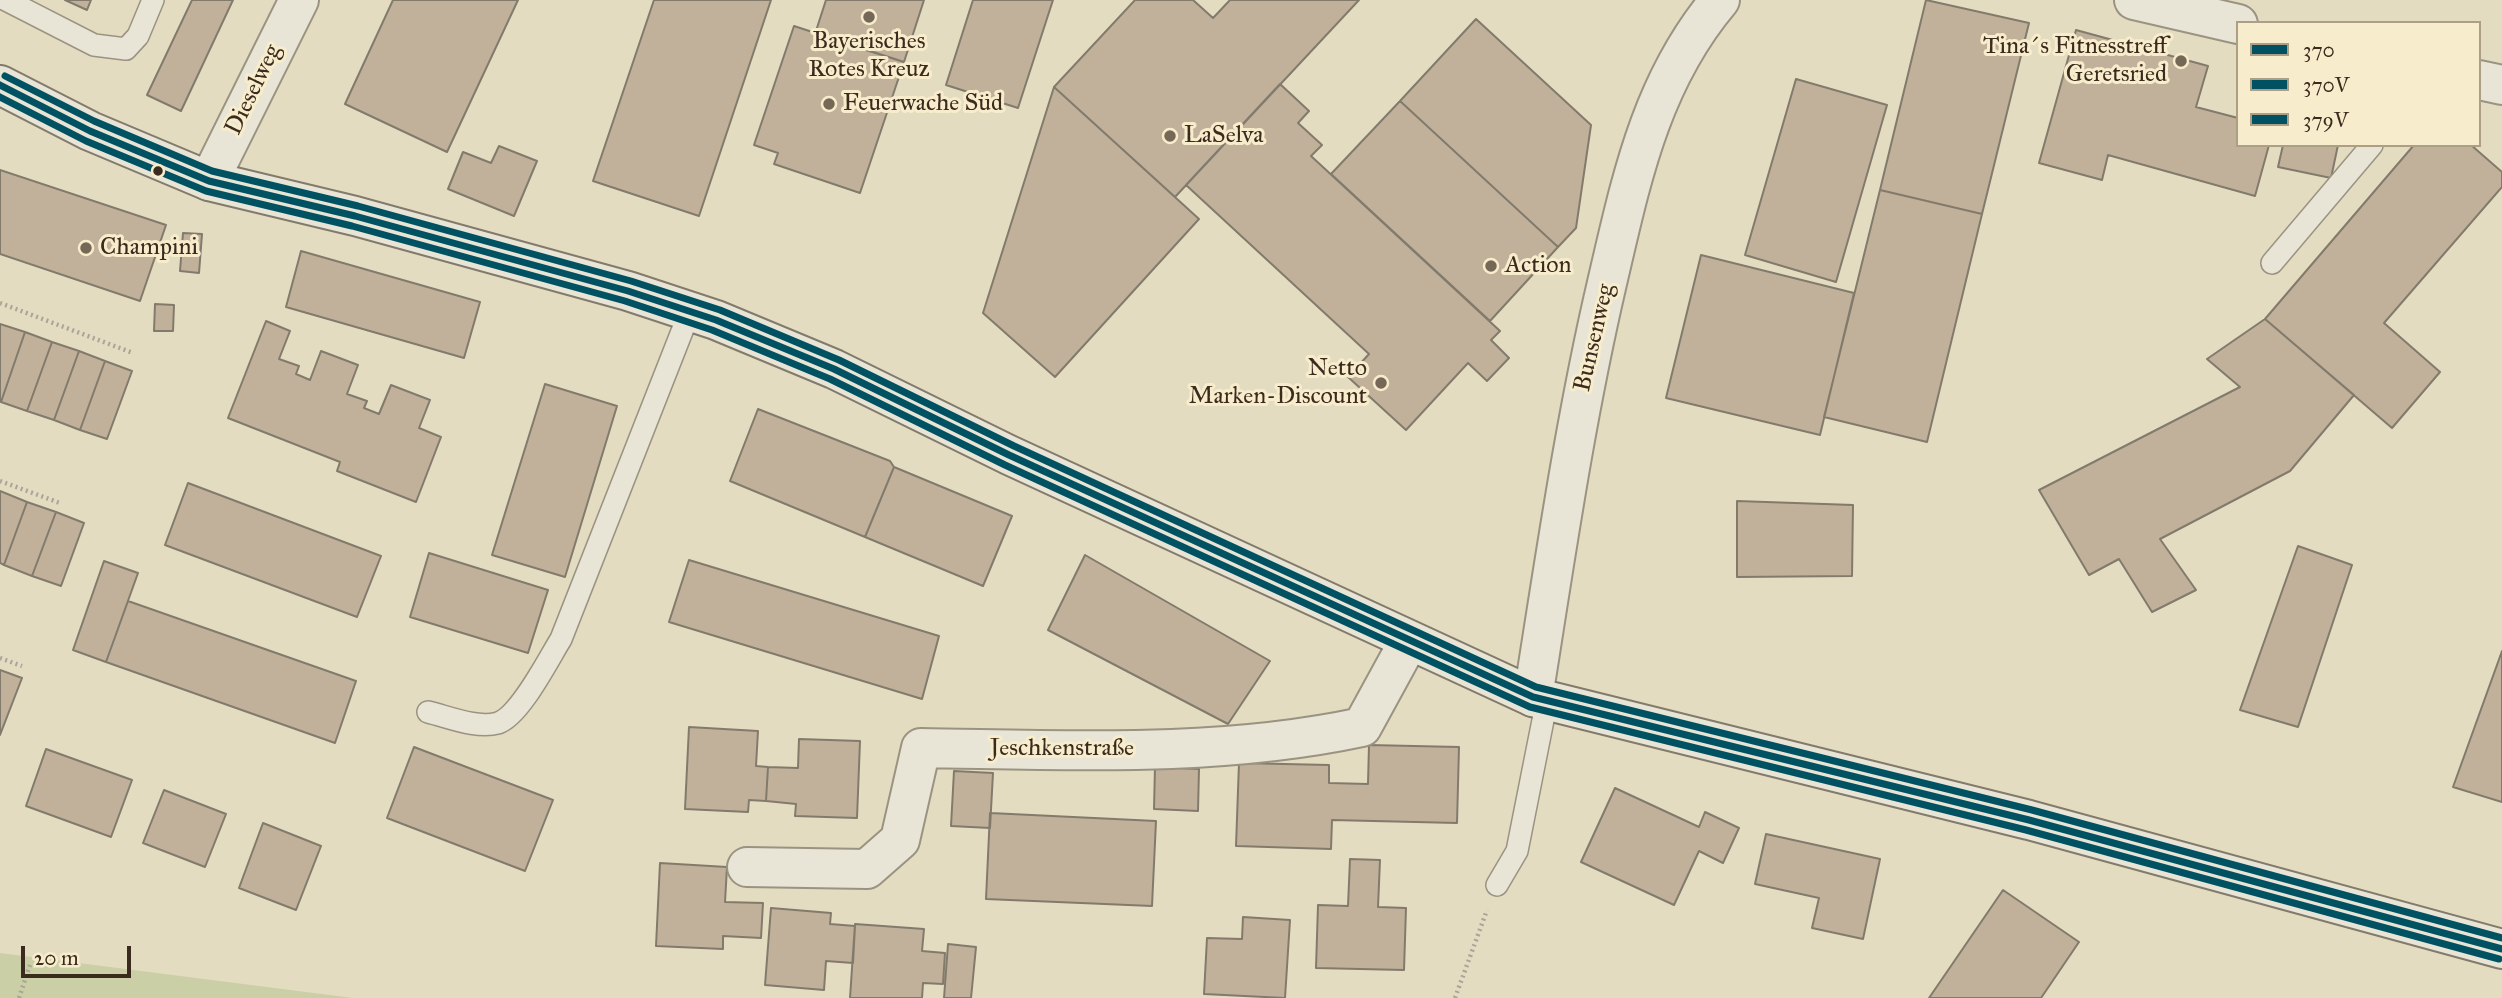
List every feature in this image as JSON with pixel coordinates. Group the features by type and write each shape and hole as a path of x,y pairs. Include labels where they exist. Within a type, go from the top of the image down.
{"street":[{"name":"Dieselweg","path":"209,181 299,0"},
{"name":"Bunsenweg","path":"1540,699 1581,394 1634,164 1691,35 1720,0"},
{"path":"2134,0 2236,24"},
{"path":"2481,80 2502,85"},
{"path":"3,94 209,181 355,216 690,311 834,369 1009,455 1540,699 2029,820 2502,949"},
{"name":"Jeschkenstraße","path":"747,867 867,869 900,840 921,748 1199,748 1299,740 1362,727 1409,641"}],"lane":[{"path":"6,0 94,45 126,49 138,36 153,0"},
{"path":"2272,263 2370,147"},
{"path":"428,712 480,724 500,722 514,711 538,677 561,639 690,311"},
{"path":"1497,885 1517,851 1540,699"}],"path":[{"path":"0,303 133,353"},
{"path":"0,481 60,503"},
{"path":"0,658 22,666"},
{"path":"1455,998 1497,885"},
{"path":"19,998 30,965"}],"green space":[{"path":"0,953 353,998 0,998"}],"building":[{"path":"65,0 91,0 87,10"},
{"path":"192,0 233,0 181,111 147,95"},
{"path":"393,0 518,0 447,152 345,104"},
{"path":"654,0 771,0 699,216 593,181"},
{"name":"Bayerisches Rotes Kreuz","path":"826,0 924,0 904,62 815,34"},
{"path":"973,0 1053,0 1018,108 946,85"},
{"name":"LaSelva","path":"1135,0 1193,0 1213,18 1230,0 1359,0 1175,197 1054,87"},
{"path":"1926,0 2029,23 1982,214 1880,190"},
{"path":"1476,19 1591,125 1576,228 1558,247 1400,101"},
{"name":"Feuerwache Süd","path":"794,26 904,62 860,193 774,164 778,153 754,145"},
{"path":"2076,30 2208,66 2196,107 2236,117 2236,147 2268,147 2255,196 2108,155 2102,180 2039,163"},
{"path":"1796,79 1887,105 1836,282 1745,255"},
{"path":"1280,84 1309,111 1298,123 1322,145 1311,156 1500,331 1491,340 1509,358 1487,381 1468,363 1406,430 1348,377 1369,354 1186,185"},
{"path":"1054,87 1199,219 1055,377 983,313"},
{"path":"1400,101 1558,247 1490,321 1331,174"},
{"path":"499,146 537,161 514,216 448,189 463,152 491,163"},
{"path":"2283,147 2338,147 2331,178 2278,167"},
{"path":"2412,147 2473,147 2502,172 2502,187 2384,323 2440,372 2392,428 2265,319"},
{"path":"0,170 166,225 140,301 0,254"},
{"path":"1880,190 1982,214 1927,442 1824,417"},
{"path":"183,233 202,234 199,273 180,271"},
{"path":"301,251 480,302 464,358 286,307"},
{"path":"1701,255 1854,293 1820,435 1666,398"},
{"path":"155,304 174,305 173,331 154,331"},
{"path":"2265,319 2354,395 2290,471 2160,539 2196,590 2152,612 2119,559 2089,575 2039,490 2240,387 2207,359"},
{"path":"266,321 290,331 279,359 299,366 296,374 310,380 321,351 358,365 347,394 367,401 364,408 379,414 391,385 430,400 419,428 441,437 416,502 337,471 340,462 228,418"},
{"path":"0,324 25,332 1,402 0,401"},
{"path":"25,332 52,342 27,411 1,402"},
{"path":"52,342 79,351 54,420 27,411"},
{"path":"79,351 105,361 80,430 54,420"},
{"path":"105,361 132,371 107,439 80,430"},
{"path":"545,384 617,406 565,577 492,555"},
{"path":"758,409 890,461 894,467 865,537 730,481"},
{"path":"894,467 1012,516 983,586 865,537"},
{"path":"188,483 381,556 357,617 165,545"},
{"path":"0,491 27,502 4,565 0,563"},
{"path":"1737,501 1853,505 1852,576 1737,577"},
{"path":"27,502 56,512 32,576 4,565"},
{"path":"56,512 84,523 61,586 32,576"},
{"path":"2298,546 2352,565 2298,727 2240,710"},
{"path":"429,553 548,590 528,653 410,617"},
{"path":"1085,555 1270,661 1228,724 1048,630"},
{"path":"689,560 939,636 922,699 669,622"},
{"path":"104,561 138,573 106,662 73,650"},
{"path":"128,601 356,681 335,743 106,662"},
{"path":"2502,651 2502,802 2453,787"},
{"path":"0,670 22,678 0,735"},
{"path":"689,727 758,731 756,766 768,767 766,801 749,800 748,812 685,809"},
{"path":"799,739 860,741 857,818 795,816 796,804 766,801 768,767 798,768"},
{"path":"1369,745 1459,747 1457,823 1332,820 1331,849 1236,846 1239,763 1329,765 1329,783 1368,784"},
{"path":"414,747 553,800 525,871 387,818"},
{"path":"46,749 132,780 111,837 26,806"},
{"path":"1155,767 1199,769 1198,811 1154,809"},
{"path":"954,771 993,773 990,828 951,826"},
{"path":"1615,788 1699,827 1705,812 1739,828 1723,863 1699,851 1674,905 1581,862"},
{"path":"164,790 226,814 205,867 143,843"},
{"path":"990,813 1156,821 1152,906 986,899"},
{"path":"263,823 321,846 296,910 239,888"},
{"path":"1766,834 1880,859 1863,939 1812,928 1819,898 1755,884"},
{"path":"1350,859 1380,860 1378,907 1406,908 1404,970 1316,968 1318,905 1348,906"},
{"path":"660,863 727,867 725,902 763,903 761,938 723,936 723,949 656,946"},
{"path":"2003,890 2079,942 2041,998 1929,998"},
{"path":"771,908 831,913 830,924 855,926 853,963 826,961 824,990 765,985"},
{"path":"1243,917 1290,920 1285,998 1204,994 1207,938 1242,939"},
{"path":"855,924 924,929 922,951 945,953 943,984 923,983 922,998 850,998"},
{"path":"948,944 976,947 971,998 944,998"}],"transit line":[{"name":"379V","path":"5,76 94,121 212,171 358,206 631,281 720,310 839,360 1014,446 1536,687 2032,810 2502,938"},
{"name":"370","path":"0,85 90,131 209,181 355,216 628,291 716,320 834,369 1009,455 1533,697 2029,820 2502,949"},
{"name":"370V","path":"0,97 86,141 206,191 352,226 625,301 712,330 830,379 1005,465 1530,707 2026,830 2499,959"}],"place":[{"name":"Bayerisches Rotes Kreuz","path":"869,17"},
{"name":"Tina´s Fitnesstreff Geretsried","path":"2181,61"},
{"name":"Feuerwache Süd","path":"829,104"},
{"name":"LaSelva","path":"1170,136"},
{"name":"Champini","path":"86,248"},
{"name":"Action","path":"1491,266"},
{"name":"Netto Marken-Discount","path":"1381,383"}]}
